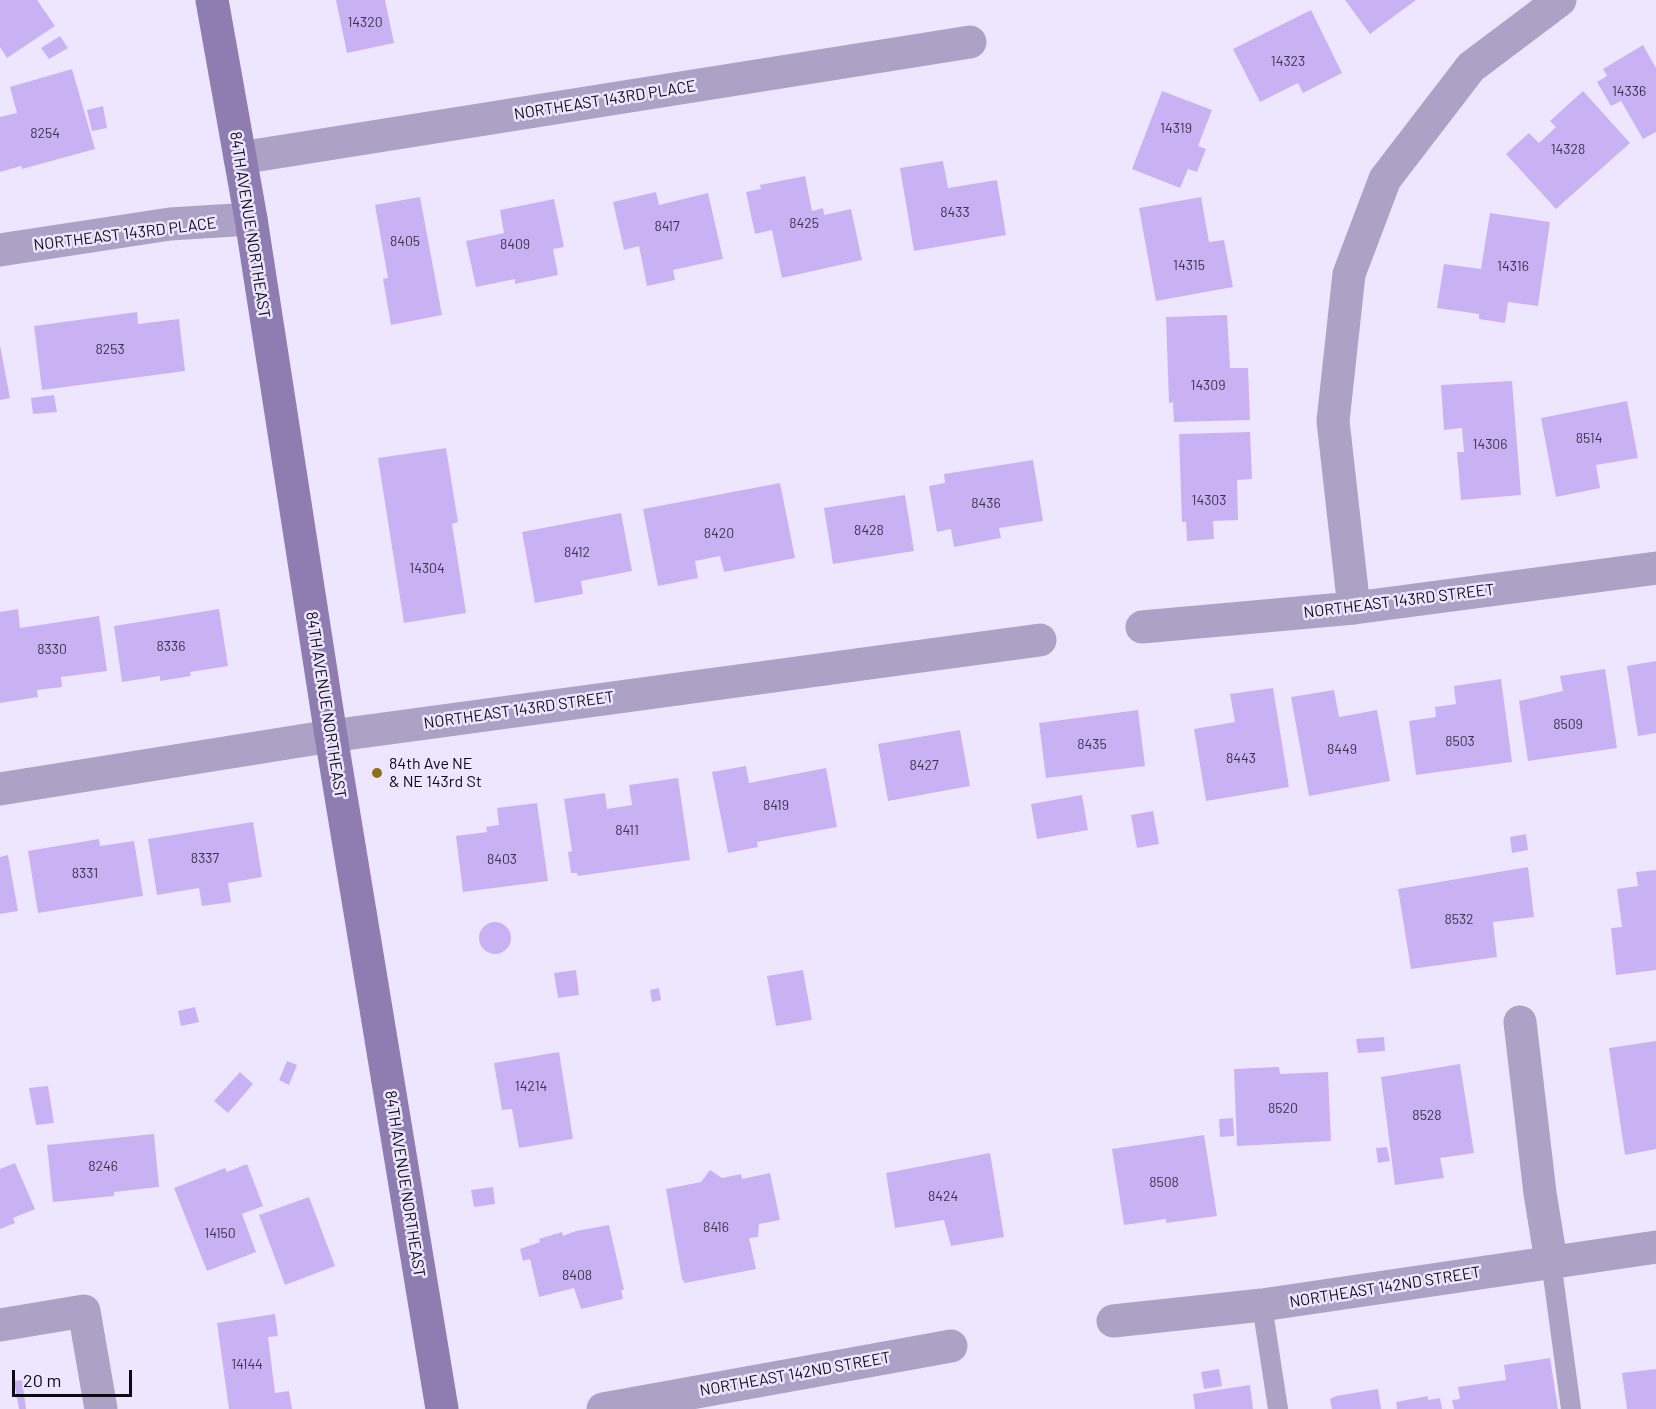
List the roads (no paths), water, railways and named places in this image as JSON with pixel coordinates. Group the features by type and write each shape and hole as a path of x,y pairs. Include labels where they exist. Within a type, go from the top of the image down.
{"street":[{"name":"84TH AVENUE NORTHEAST","path":"212,0 251,219 331,736 442,1409"},
{"path":"1354,608 1333,421 1349,274 1385,179 1472,67 1560,0"},
{"name":"NORTHEAST 143RD PLACE","path":"240,158 970,42"},
{"name":"NORTHEAST 143RD PLACE","path":"0,250 170,224 251,219"},
{"name":"NORTHEAST 143RD STREET","path":"1142,627 1354,608 1656,568"},
{"name":"NORTHEAST 143RD STREET","path":"0,789 331,736 1040,640"},
{"path":"1520,1022 1540,1193 1551,1262"},
{"name":"NORTHEAST 142ND STREET","path":"1113,1321 1262,1305 1656,1247"},
{"path":"0,1324 84,1311 101,1409"},
{"name":"NORTHEAST 142ND STREET","path":"603,1409 951,1346"}],"lane":[{"path":"1551,1262 1571,1409"},
{"path":"1262,1305 1278,1409"}],"place":[{"name":"84th Ave NE & NE 143rd St","path":"377,773"}]}
